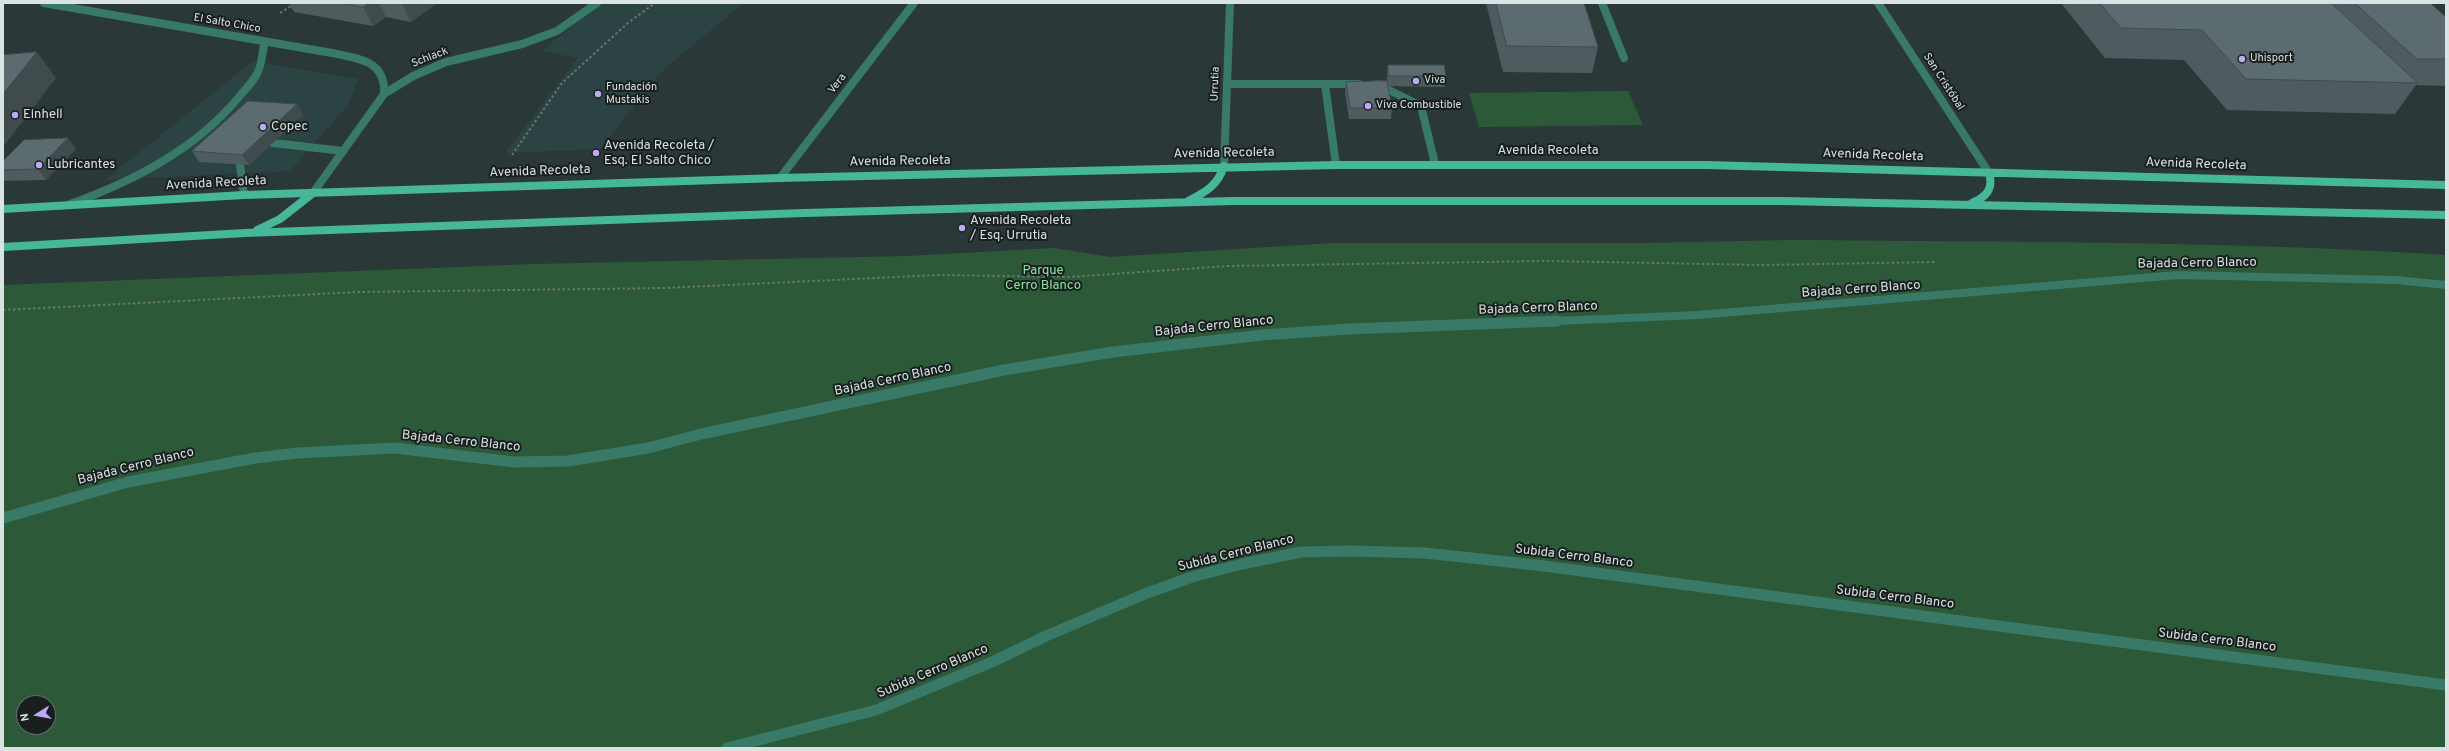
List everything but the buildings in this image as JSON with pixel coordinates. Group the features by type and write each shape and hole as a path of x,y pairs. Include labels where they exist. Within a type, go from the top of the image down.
{"main road":[{"name":"Avenida Recoleta","path":"3,209 244,195 1224,166 1435,164 1706,165 2446,185"},
{"path":"1184,203 1204,193 1220,182 1224,166"},
{"path":"1969,204 1989,193 1992,186 1989,172"},
{"path":"245,233 270,225 292,213 312,193"},
{"path":"3,247 245,233 804,213 1184,203 1736,201 1969,204 2446,215"}],"street":[{"name":"El Salto Chico","path":"44,3 361,60 374,66 382,73 386,83 384,94"},
{"name":"Schlack","path":"312,193 384,94 413,76 446,62 522,44 557,30 597,3"},
{"name":"Vera","path":"780,178 914,3"},
{"name":"Urrutia","path":"1224,166 1230,3"},
{"path":"1602,3 1624,58"},
{"name":"San Cristóbal","path":"1878,3 1989,172"},
{"path":"70,204 86,199 144,171 199,138 232,109 257,74 265,42"},
{"path":"1228,84 1377,84 1421,106 1435,164"},
{"path":"1325,84 1336,165"},
{"path":"199,138 211,139"},
{"path":"273,143 343,151"},
{"path":"240,165 244,195"},
{"name":"Bajada Cerro Blanco","path":"3,518 121,482 181,468 258,456 301,452 394,448 519,462 601,458 654,448 701,434 1004,370 1112,352 1255,335 1349,329 1698,316 2178,275 2396,280 2446,285"},
{"name":"Subida Cerro Blanco","path":"727,748 876,710 992,662 1104,611 1192,577 1242,564 1308,552 1351,551 1425,553 1536,566 2446,685"}],"path":[{"path":"507,161 562,83 629,22 655,3"},
{"path":"3,310 366,292 665,288 938,275 1069,277 1228,266 1545,261 1763,265 1940,262"}],"shaded area":[{"path":"601,3 744,3 664,69 600,149 505,153 578,58 541,51"},
{"path":"253,61 358,79 348,105 290,171 105,180"}],"green space":[{"path":"1628,91 1643,125 1479,127 1469,93"},
{"name":"Parque Cerro Blanco","path":"1793,240 2038,242 2283,247 2446,255 2446,748 3,748 3,285 534,264 908,256 1054,248 1110,257 1333,243 1642,243"}],"place":[{"name":"Uhisport","path":"2242,59"},
{"name":"Viva","path":"1416,81"},
{"name":"Fundación Mustakis","path":"598,94"},
{"name":"Viva Combustible","path":"1368,106"},
{"name":"Einhell","path":"15,115"},
{"name":"Copec","path":"263,127"},
{"name":"Avenida Recoleta / Esq. El Salto Chico","path":"596,153"},
{"name":"Lubricantes","path":"39,165"},
{"name":"Avenida Recoleta / Esq. Urrutia","path":"962,228"}]}
